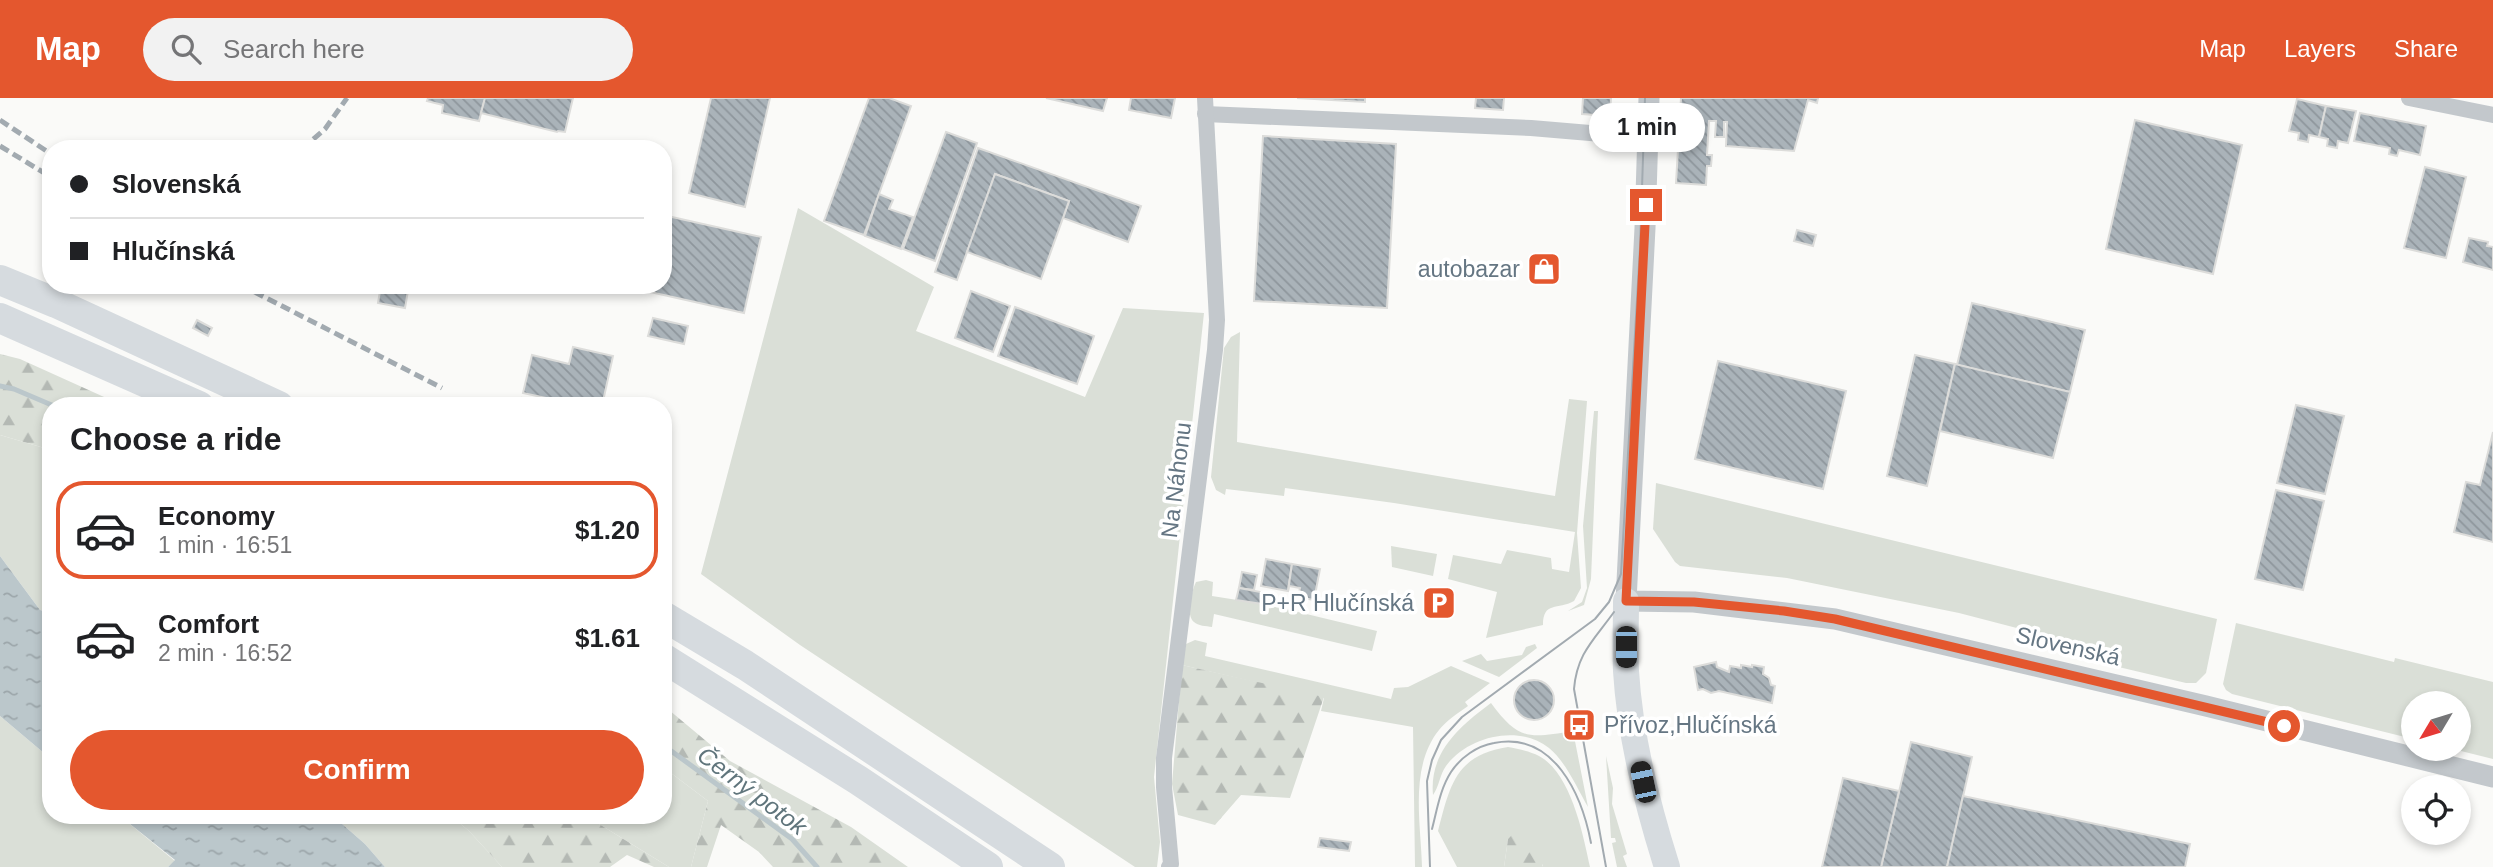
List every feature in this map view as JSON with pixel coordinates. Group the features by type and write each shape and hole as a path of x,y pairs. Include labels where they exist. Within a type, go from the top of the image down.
{"highway":[{"path":"0,280 260,397"},
{"path":"0,318 179,397"},
{"path":"672,621 745,665 1050,867"},
{"path":"672,664 858,780 988,867"}],"main road":[{"path":"1626,601 1626,670 1636,749 1651,815 1667,867"}],"street":[{"path":"1626,601 1649,98"},
{"path":"2409,98 2493,116"},
{"path":"1205,106 1649,138"},
{"name":"Na Náhonu","path":"1169,867 1171,864 1164,758 1216,340 1205,106"},
{"name":"Slovenská","path":"1626,601 1694,602 1835,619 2193,703 2493,778"}],"green space":[{"path":"798,208 934,287 916,331 1085,397 1123,308 1204,313 1154,777 1160,842 1157,867 1135,867 800,645 701,574"},
{"path":"1240,332 1237,442 1555,496 1569,399 1587,401 1577,533 1581,588 1574,601 1549,609 1543,625 1486,638 1497,592 1448,579 1453,555 1501,564 1507,550 1551,558 1552,569 1569,572 1575,532 1285,488 1284,496 1226,489 1225,495 1216,490 1211,477 1224,348 1231,337"},
{"path":"0,354 20,359 104,397 42,397 42,447 0,435"},
{"path":"1594,411 1598,411 1591,579 1584,605 1568,611 1582,602 1587,588 1583,526"},
{"path":"0,435 42,447 42,611 0,556"},
{"path":"1656,483 2217,619 2206,673 2196,683 2186,683 2106,664 2044,635 1959,613 1787,578 1680,566 1653,529"},
{"path":"1391,546 1437,554 1433,576 1392,567"},
{"path":"1196,582 1213,582 1212,596 1269,605 1377,631 1372,651 1214,614 1212,627 1198,624 1191,619 1191,596"},
{"path":"2236,623 2394,662 2395,658 2493,682 2493,759 2471,754 2471,691 2401,691 2401,736 2232,694 2223,684"},
{"path":"1195,640 1207,643 1205,656 1391,699 1394,688 1408,687 1451,666 1490,683 1465,702 1468,706 1439,730 1424,761 1419,796 1422,867 1415,867 1413,727 1321,711 1324,698 1182,665 1186,644"},
{"path":"1535,644 1537,648 1499,677 1462,661 1481,654 1487,661 1522,655 1526,647"},
{"path":"1182,665 1324,697 1290,798 1241,795 1215,825 1178,815 1172,784"},
{"path":"1491,703 1509,724 1526,734 1546,735 1573,731 1588,807 1555,754 1537,741 1523,736 1494,737 1467,747 1446,766 1433,795 1433,780 1441,753 1468,721"},
{"path":"672,713 730,761 851,827 908,867 773,867 759,852 721,825 707,867 691,867 708,801 672,774"},
{"path":"0,716 42,751 42,824 130,824 175,861 168,867 0,867"},
{"path":"1508,747 1539,756 1550,764 1559,776 1574,806 1590,867 1543,867 1508,839 1504,867 1457,867 1438,831 1451,787 1466,765 1476,757"},
{"path":"1606,756 1613,788 1612,804 1627,854 1623,856 1627,867 1617,867 1612,843 1616,842 1615,838 1611,838"},
{"path":"672,774 708,801 691,867 669,867 599,824 672,824"},
{"path":"342,824 461,824 502,867 385,867"},
{"path":"461,824 599,824 669,867 654,867 627,855 610,867 502,867"},
{"path":"1514,833 1524,837 1533,846 1543,867 1504,867 1508,839"}],"water":[{"path":"0,556 42,611 42,751 0,716"},
{"path":"130,824 342,824 385,867 168,867 175,860"}],"building":[{"path":"428,98 485,98 479,121 442,113 443,105 427,101"},
{"path":"485,98 573,98 565,132 557,132 481,113"},
{"path":"711,98 770,98 745,207 689,193"},
{"path":"869,98 889,98 911,106 864,235 824,221"},
{"path":"1046,98 1107,98 1103,111"},
{"path":"1131,98 1175,98 1171,118 1129,110"},
{"path":"1297,98 1365,98 1365,102"},
{"path":"1476,98 1504,98 1503,110 1475,108"},
{"path":"1583,98 1611,98 1610,116 1582,114"},
{"path":"1681,98 1818,98 1817,103 1808,100 1794,151 1726,146 1727,122 1724,122 1724,137 1715,137 1716,121 1709,121 1707,155 1712,155 1711,166 1707,166 1706,185 1676,183"},
{"path":"2297,99 2326,106 2319,137 2309,135 2308,142 2298,140 2299,133 2289,131"},
{"path":"2326,106 2356,111 2348,143 2338,141 2337,148 2327,146 2328,139 2319,137"},
{"path":"2360,113 2426,126 2420,155 2399,150 2397,156 2389,154 2390,148 2354,141"},
{"path":"2135,120 2242,145 2213,274 2106,249"},
{"path":"946,132 977,143 935,261 903,249"},
{"path":"1263,136 1396,144 1387,308 1254,301"},
{"path":"978,148 1141,206 1128,242 1063,218 1069,201 995,174 957,280 935,272"},
{"path":"2425,167 2466,177 2446,258 2404,248"},
{"path":"995,174 1069,201 1041,279 967,252"},
{"path":"879,194 893,200 889,209 913,217 901,249 865,236"},
{"path":"672,217 761,237 744,313 659,294 672,294"},
{"path":"1797,230 1816,235 1813,246 1794,241"},
{"path":"2469,238 2488,242 2487,246 2493,247 2493,270 2463,262"},
{"path":"971,291 1010,306 993,352 955,338"},
{"path":"380,294 407,294 405,308 378,303"},
{"path":"1972,303 2085,330 2070,392 1957,365"},
{"path":"1015,307 1094,336 1077,384 998,356"},
{"path":"653,318 688,326 684,344 648,336"},
{"path":"197,320 212,328 208,336 193,328"},
{"path":"573,347 613,356 604,397 541,397 523,393 532,355 569,364"},
{"path":"1915,355 1955,364 1927,486 1887,476"},
{"path":"1718,361 1846,391 1823,489 1695,459"},
{"path":"1955,364 2070,392 2053,458 1940,431"},
{"path":"2296,405 2344,416 2325,494 2277,483"},
{"path":"2493,432 2493,542 2454,532 2466,482 2480,485"},
{"path":"2276,490 2324,501 2303,590 2255,579"},
{"path":"1266,559 1292,564 1288,591 1261,586"},
{"path":"1292,564 1320,569 1314,600 1298,597 1300,588 1289,586 1288,591"},
{"path":"1242,572 1257,575 1254,590 1239,588"},
{"path":"1239,588 1271,594 1269,605 1236,600"},
{"path":"1716,662 1717,667 1729,672 1730,666 1764,667 1763,674 1769,678 1771,685 1775,686 1772,703 1719,691 1711,693 1698,690 1694,667"},
{"path":"1534,680 1548,686 1554,700 1548,714 1534,720 1520,714 1514,700 1520,686"},
{"path":"1911,742 1972,757 1947,867 1881,867"},
{"path":"1843,778 1899,791 1881,867 1822,867"},
{"path":"1963,796 2190,844 2185,867 1947,867"},
{"path":"1320,838 1351,842 1349,851 1318,847"}],"waterway":[{"name":"Černý potok","path":"0,386 42,401"},
{"name":"Černý potok","path":"672,752 792,839 817,867"}],"tram line":[{"path":"1430,867 1427,781 1441,740 1462,717 1595,619 1609,602 1621,574 1640,248 1645,98"},
{"path":"1606,867 1574,689 1583,656 1614,612"},
{"path":"1432,829 1444,785 1460,762 1470,753 1488,744 1515,742 1533,747 1549,757 1562,770 1580,805 1591,843"}],"railway":[{"path":"312,140 325,129 347,98"},
{"path":"0,120 42,148"},
{"path":"0,146 42,172"},
{"path":"259,294 442,388"}],"place":[{"name":"autobazar","path":"1544,269"},
{"name":"P+R Hlučínská","path":"1439,603"},
{"name":"Přívoz,Hlučínská","path":"1579,725"}],"route":[{"path":"1646,205 1626,601 1694,602 1835,619 2284,726"}]}
